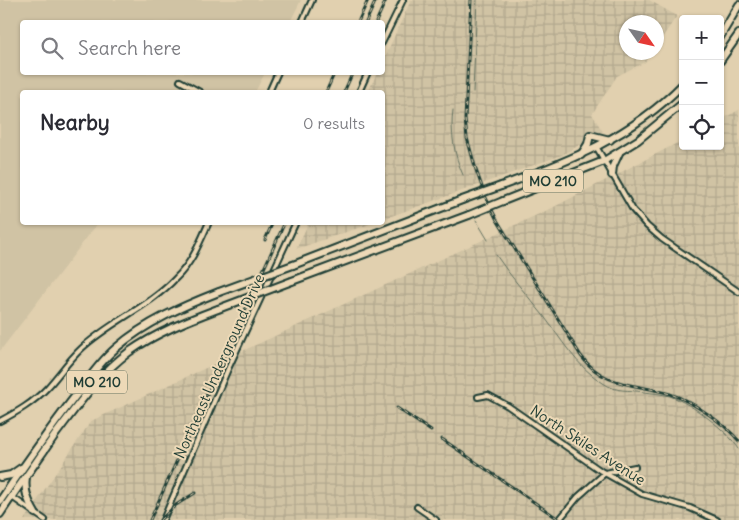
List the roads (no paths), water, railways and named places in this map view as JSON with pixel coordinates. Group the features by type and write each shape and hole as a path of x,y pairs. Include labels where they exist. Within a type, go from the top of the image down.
{"highway":[{"path":"724,30 739,5"},
{"path":"721,60 739,34"},
{"name":"MO 210","path":"0,501 61,414 95,370 116,348 159,318 220,292 597,148 648,115 679,88"},
{"name":"MO 210","path":"0,514 6,492 26,476 80,402 104,374 128,353 162,332 183,322 469,215 604,161 656,127 682,105"},
{"path":"581,155 588,144 590,135 611,140"},
{"path":"612,175 613,166 619,152"},
{"path":"0,477 11,474 24,466"},
{"path":"26,476 25,488 35,513"}],"street":[{"path":"303,20 312,0"},
{"path":"385,37 403,0"},
{"path":"270,90 277,75"},
{"path":"360,90 367,75"},
{"path":"180,81 196,90"},
{"path":"597,148 633,210 647,226 662,239 739,292"},
{"path":"0,421 34,400 82,348 106,328 151,300 177,278 197,248 208,225"},
{"name":"Northeast Underground Drive","path":"163,520 228,369 295,225"},
{"name":"North Skiles Avenue","path":"478,398 488,395 508,406 605,473 642,494 690,508 717,520"},
{"path":"559,520 578,497 605,473 635,467"},
{"path":"6,492 45,520"},
{"path":"417,507 436,520"}],"waterway":[{"path":"473,92 477,0"},
{"path":"453,110 454,143 463,175"},
{"path":"476,220 488,240"},
{"path":"496,255 585,369 613,388 670,396 679,400 718,426 739,449"}],"railway":[{"path":"359,20 368,0"},
{"path":"367,20 376,0"},
{"path":"377,20 386,0"},
{"path":"471,0 465,119 467,138 486,198 497,220 581,356 590,366 600,374 621,383 679,397 698,407 716,420 739,441"},
{"path":"327,90 334,75"},
{"path":"345,90 352,75"},
{"path":"265,240 272,225"},
{"path":"150,520 284,225"},
{"path":"397,408 431,431"},
{"path":"442,439 560,520"},
{"path":"160,520 176,505 195,493"}]}
